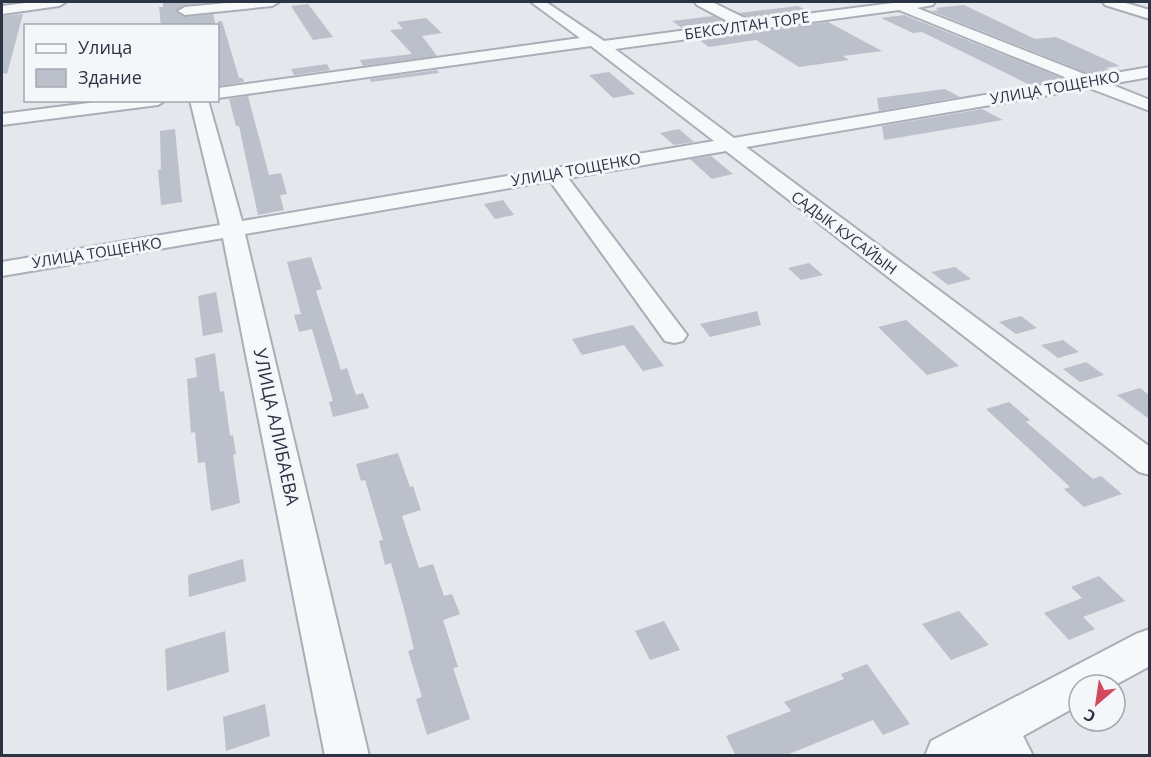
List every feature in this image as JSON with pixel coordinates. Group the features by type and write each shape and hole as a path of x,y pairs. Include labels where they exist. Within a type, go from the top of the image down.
{"street":[{"path":"2,10 59,2"},
{"path":"184,13 272,2"},
{"name":"САДЫК КУСАЙЫН","path":"538,2 597,44 1149,465"},
{"path":"702,2 749,26"},
{"name":"БЕКСУЛТАН ТОРЕ","path":"219,93 749,26 895,3 928,2"},
{"path":"1110,2 1149,15"},
{"path":"895,3 1149,106"},
{"name":"УЛИЦА ТОЩЕНКО","path":"2,269 1149,72"},
{"path":"2,120 142,102"},
{"name":"УЛИЦА АЛИБАЕВА","path":"200,102 233,230 347,756"},
{"path":"555,174 674,335"},
{"path":"946,756 1002,743 1149,646"}],"building":[{"path":"163,2 210,2 185,5 176,12 185,17 213,14 216,24 161,24 159,7 163,7"},
{"path":"308,4 333,37 313,40 291,6"},
{"path":"964,5 1035,39 1056,37 1120,66 1105,68 1112,71 1092,75 931,11 939,10 935,8"},
{"path":"798,6 808,11 751,19 739,13"},
{"path":"23,14 7,74 2,73 2,16"},
{"path":"904,15 1064,79 1030,85 922,32 913,33 881,18"},
{"path":"714,16 726,23 682,28 672,21"},
{"path":"426,18 442,33 422,36 437,56 363,66 360,60 412,54 390,30 403,29 397,22"},
{"path":"218,21 222,21 239,78 243,78 244,82 219,86"},
{"path":"828,22 882,51 843,56 849,60 799,67 756,40 709,47 699,40"},
{"path":"327,64 330,70 294,75 291,69"},
{"path":"437,70 439,73 371,82 370,79"},
{"path":"609,72 635,94 613,98 589,75"},
{"path":"945,89 960,97 879,111 877,98"},
{"path":"248,96 269,175 281,173 287,194 280,195 284,210 258,215 239,126 236,126 229,99"},
{"path":"982,109 1003,120 884,140 882,126"},
{"path":"175,129 182,202 161,205 158,170 161,169 160,131"},
{"path":"679,129 694,142 674,145 660,133"},
{"path":"711,156 733,174 712,179 690,159"},
{"path":"503,200 514,215 495,219 484,204"},
{"path":"311,257 322,289 316,291 341,370 347,368 356,395 363,393 369,408 333,417 329,402 333,401 312,329 299,332 294,315 301,314 287,262"},
{"path":"809,263 823,275 801,280 788,268"},
{"path":"955,267 971,279 948,285 931,272"},
{"path":"216,292 223,332 203,336 198,296"},
{"path":"757,311 761,325 710,337 700,324"},
{"path":"1021,316 1037,328 1016,334 999,322"},
{"path":"906,320 959,366 927,375 878,327"},
{"path":"633,325 664,366 643,371 624,345 582,355 572,339"},
{"path":"1063,340 1079,352 1058,358 1041,345"},
{"path":"215,353 220,392 224,391 230,436 233,435 236,454 233,455 240,503 211,511 205,462 198,463 195,432 191,433 187,379 197,377 195,358"},
{"path":"1086,362 1104,375 1080,382 1063,369"},
{"path":"1140,388 1149,395 1149,419 1117,395"},
{"path":"1009,402 1030,420 1026,422 1093,479 1101,476 1122,494 1084,507 1064,489 1070,487 986,409"},
{"path":"398,453 421,510 402,516 419,568 433,564 444,596 452,594 460,614 443,620 458,667 453,668 470,719 427,735 416,699 422,697 408,651 414,649 404,609 391,563 385,565 379,541 383,540 365,480 361,481 356,464"},
{"path":"243,559 246,581 189,597 188,575"},
{"path":"1099,576 1125,601 1083,617 1095,629 1069,640 1044,613 1082,598 1071,587"},
{"path":"959,611 989,645 951,660 922,624"},
{"path":"664,621 680,650 650,660 635,631"},
{"path":"225,631 229,672 167,691 165,649"},
{"path":"867,664 910,724 883,735 873,720 784,756 736,756 726,736 791,711 784,702 844,679 841,674"},
{"path":"265,704 270,736 226,751 223,717"}]}
